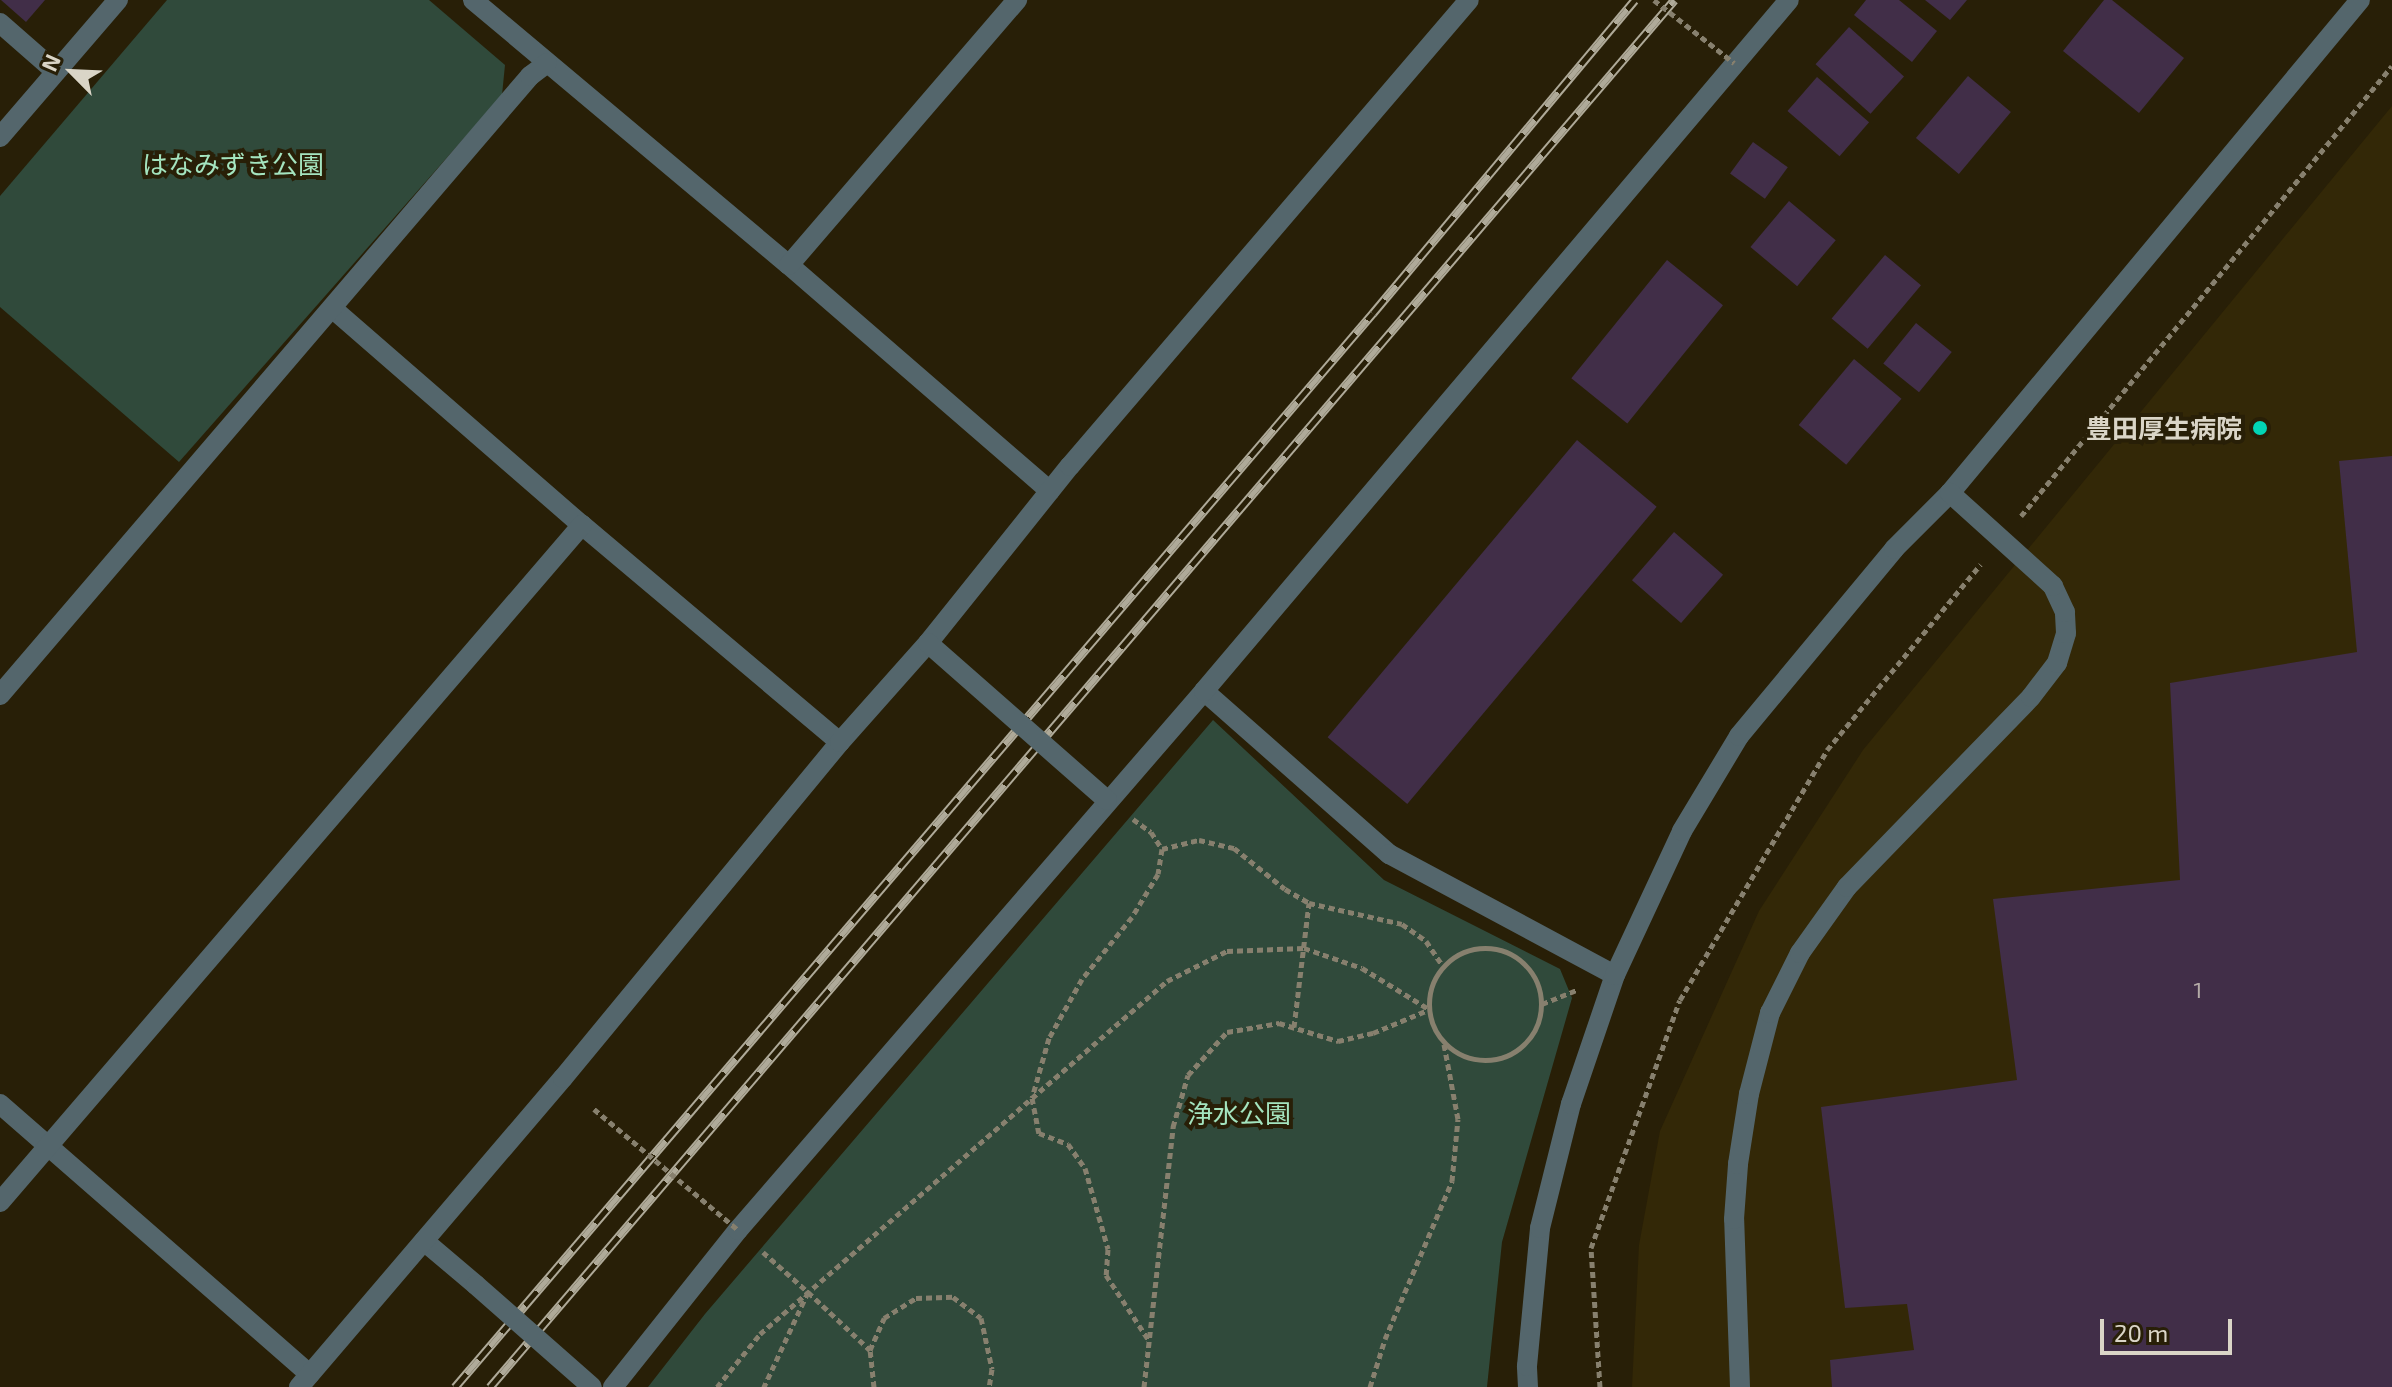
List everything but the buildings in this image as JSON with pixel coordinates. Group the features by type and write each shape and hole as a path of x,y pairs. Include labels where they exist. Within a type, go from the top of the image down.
{"street":[{"path":"0,137 118,0"},
{"path":"473,0 789,265 1050,491"},
{"path":"789,265 1017,0"},
{"path":"0,1104 49,1145 304,1380 424,1241 840,742 928,643 1050,491 1469,0"},
{"path":"613,1387 1107,800 1204,691 1789,0"},
{"path":"1528,1387 1527,1366 1540,1228 1571,1104 1615,975 1682,831 1739,736 1884,560 1950,493 2360,0"},
{"path":"0,23 56,72"},
{"path":"0,695 530,76 547,63"},
{"path":"332,308 582,525 840,742"},
{"path":"1740,1387 1734,1219 1738,1164 1749,1094 1770,1013 1800,953 1847,887 2031,697 2057,663 2066,633 2065,612 2053,586 1950,493"},
{"path":"0,1202 582,525"},
{"path":"928,643 1107,800"},
{"path":"1204,691 1389,854 1615,975"},
{"path":"424,1241 592,1387"}],"path":[{"path":"1654,0 1734,63"},
{"path":"1600,1387 1591,1248 1680,1000 1827,750 2392,66"},
{"path":"1107,800 1151,832 1162,849 1158,874 1132,917 1082,979 1049,1038 1032,1098 1039,1133 1068,1144 1085,1168 1108,1249 1106,1275 1148,1339"},
{"path":"1162,849 1199,840 1234,848 1285,889 1309,903 1402,924 1426,941 1443,966"},
{"path":"1294,1027 1309,903"},
{"path":"717,1387 760,1334 1167,981 1227,951 1304,948 1362,968 1429,1009"},
{"path":"1500,949 1517,957 1531,970 1542,1004 1539,1022 1530,1039 1516,1052 1498,1059 1478,1060 1460,1055 1444,1044 1433,1028 1429,1009 1430,990 1443,966 1465,950 1500,949"},
{"path":"1144,1387 1173,1127 1188,1075 1227,1032 1279,1023 1338,1041 1373,1033 1429,1009"},
{"path":"1370,1387 1385,1339 1452,1181 1458,1119 1444,1044"},
{"path":"594,1109 744,1235"},
{"path":"762,1250 870,1350"},
{"path":"764,1387 808,1292"},
{"path":"874,1387 870,1350 884,1318 916,1298 953,1297 981,1318 992,1369 989,1387"}],"shaded area":[{"name":"豊田厚生病院","path":"2392,106 2392,1387 1632,1387 1639,1245 1660,1131 1759,911 1863,750"}],"green space":[{"name":"はなみずき公園","path":"167,0 429,0 505,65 502,95 179,462 0,307 0,196"},
{"name":"浄水公園","path":"1213,720 1384,880 1560,969 1572,998 1502,1242 1487,1387 648,1387 705,1314"}],"railway":[{"path":"455,1387 1373,313 1635,0"},
{"path":"490,1387 1674,0"}],"place":[{"name":"豊田厚生病院","path":"2260,428"}]}
